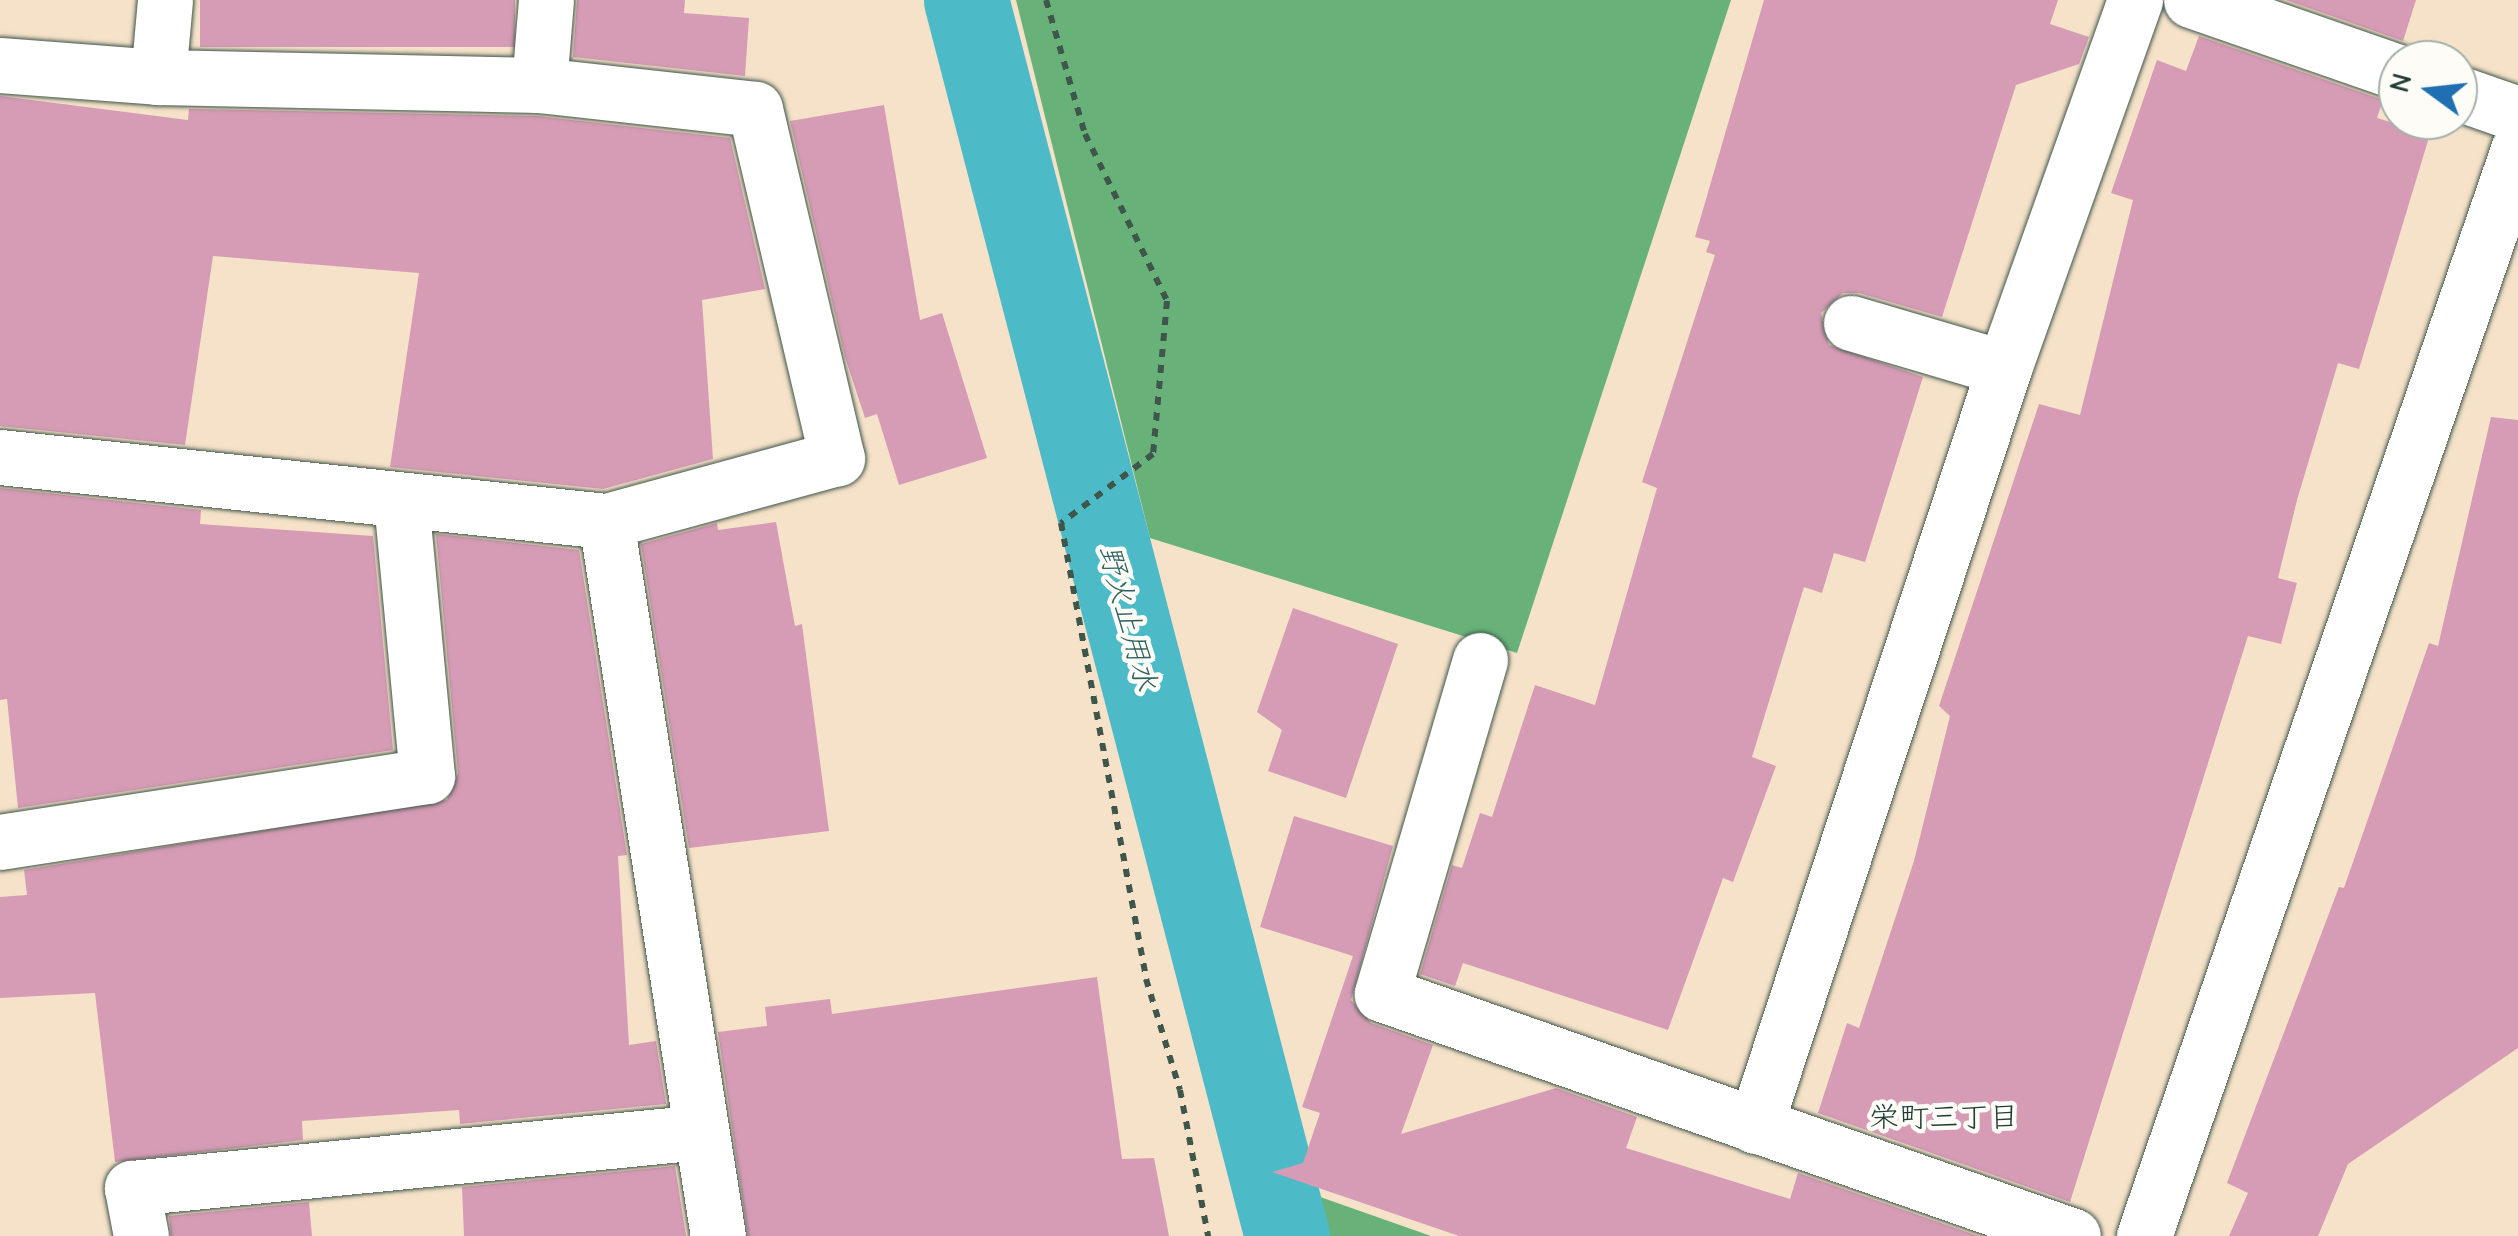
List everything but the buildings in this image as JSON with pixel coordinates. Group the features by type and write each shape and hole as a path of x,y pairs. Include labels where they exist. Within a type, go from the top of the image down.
{"street":[{"path":"158,77 166,0"},
{"path":"539,85 546,0"},
{"path":"1756,1126 2004,368 2135,0"},
{"path":"2191,0 2378,65"},
{"path":"0,65 158,77 539,85 756,109 837,458 606,521 0,457"},
{"path":"2478,100 2518,114"},
{"path":"2144,1236 2518,150"},
{"path":"1851,324 2004,368"},
{"path":"0,842 427,776 401,500"},
{"path":"606,521 718,1236"},
{"path":"1480,660 1382,994 2073,1236"},
{"path":"141,1236 132,1188 702,1132"}],"path":[{"path":"1046,0 1084,134 1167,301 1153,454 1061,524 1146,979 1180,1090 1208,1236"}],"green space":[{"path":"1016,0 1731,0 1517,653 1150,538"},
{"path":"1289,1186 1431,1236 1303,1236"}],"waterway":[{"name":"野火止用水","path":"966,0 1287,1236"}],"district":[{"name":"栄町三丁目","path":"1944,1118"}]}
